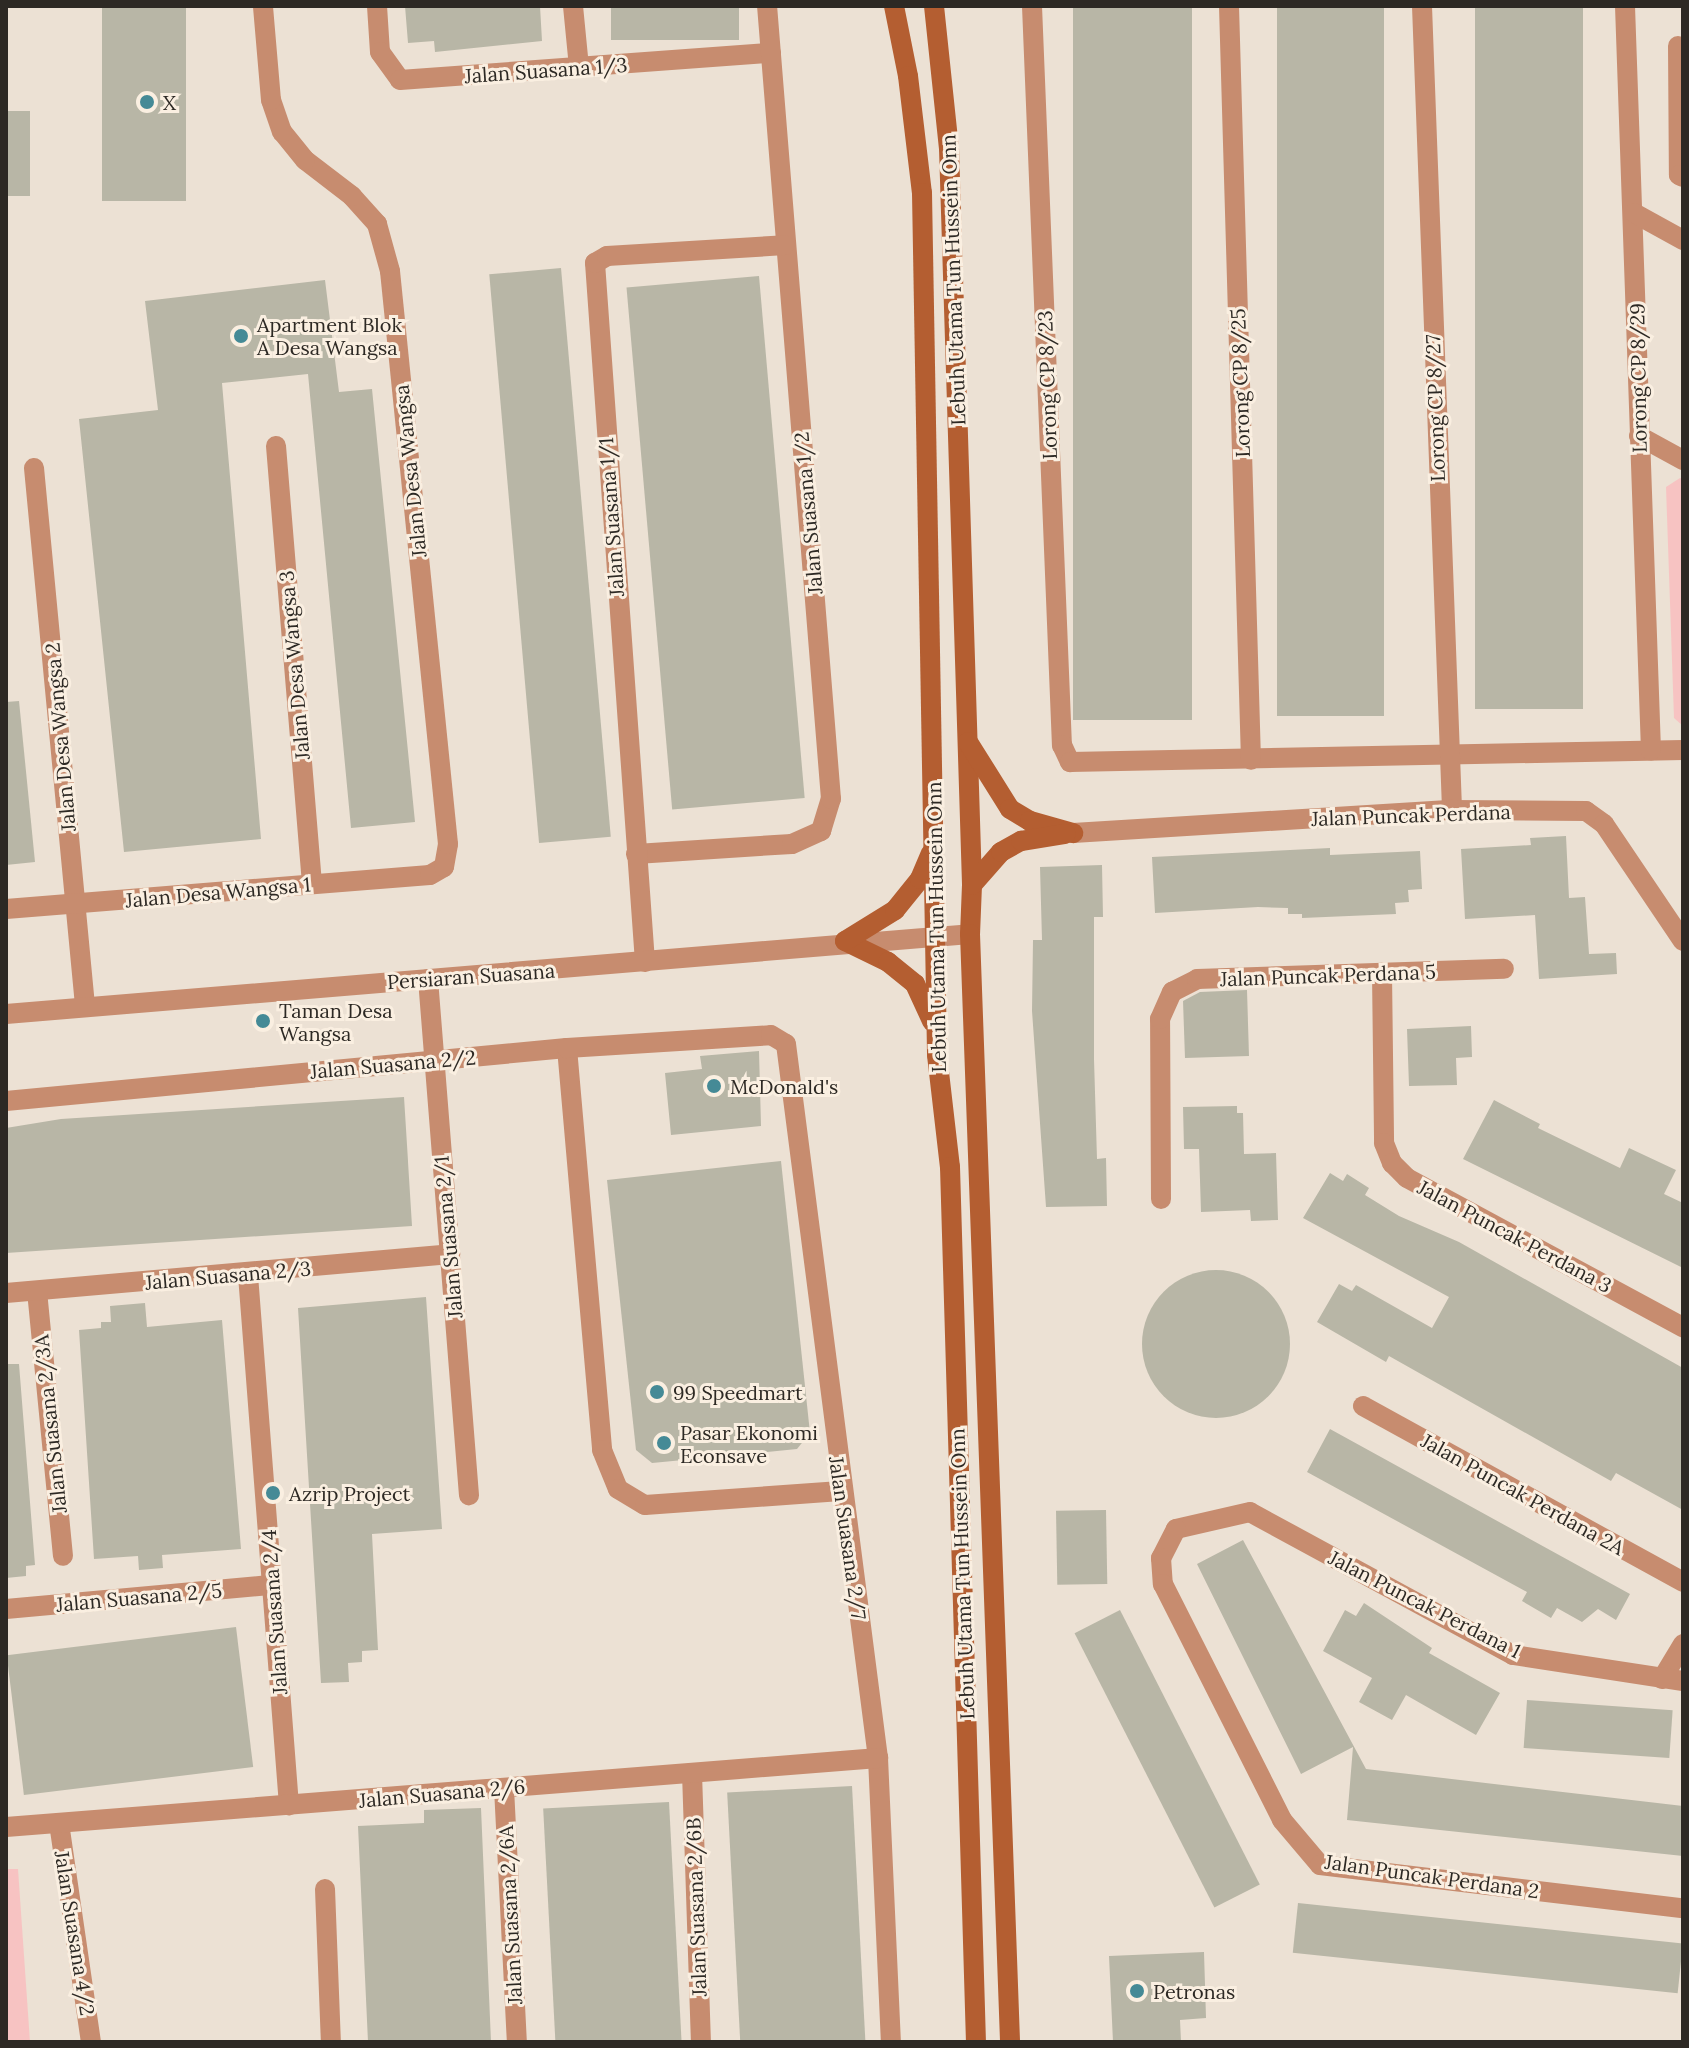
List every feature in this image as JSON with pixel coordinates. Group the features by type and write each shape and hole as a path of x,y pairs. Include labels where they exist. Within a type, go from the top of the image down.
{"main road":[{"name":"Lebuh Utama Tun Hussein Onn","path":"894,6 908,76 922,193 936,1036 950,1167 976,2042"},
{"name":"Lebuh Utama Tun Hussein Onn","path":"935,8 949,148 972,885 970,934 1010,2042"},
{"path":"968,742 1010,809 1030,821 1073,833"},
{"path":"972,885 1001,852 1021,841 1073,833"},
{"path":"845,941 880,923 902,903 920,879 934,843"},
{"path":"845,941 888,962 915,984 936,1036"}],"street":[{"name":"Jalan Desa Wangsa","path":"263,6 271,100 282,132 305,160 352,196 377,224 390,271 448,844 444,867 430,875"},
{"name":"Jalan Suasana 1/3","path":"377,6 380,52 400,80 771,53"},
{"path":"573,6 579,67"},
{"name":"Jalan Suasana 1/2","path":"636,854 792,844 821,831 831,799 767,6"},
{"name":"Lorong CP 8/23","path":"1032,6 1062,745 1070,762 1251,760"},
{"name":"Lorong CP 8/25","path":"1229,6 1251,760"},
{"name":"Lorong CP 8/27","path":"1422,6 1446,755 1452,810"},
{"name":"Lorong CP 8/29","path":"1625,6 1651,751"},
{"path":"1678,46 1679,175 1683,177"},
{"path":"1634,213 1683,240"},
{"name":"Jalan Suasana 1/1","path":"645,962 595,263 607,256 785,245"},
{"path":"1639,436 1683,460"},
{"name":"Jalan Desa Wangsa 3","path":"276,446 312,884"},
{"name":"Jalan Desa Wangsa 2","path":"34,468 85,1006"},
{"path":"1251,760 1683,750"},
{"name":"Jalan Puncak Perdana","path":"1073,833 1452,810 1586,811 1604,824 1683,941"},
{"name":"Jalan Desa Wangsa 1","path":"6,909 430,875"},
{"name":"Persiaran Suasana","path":"6,1014 645,962 845,941 970,934"},
{"name":"Jalan Puncak Perdana 5","path":"1161,1199 1160,1019 1172,992 1197,979 1504,969"},
{"name":"Jalan Puncak Perdana 3","path":"1382,973 1384,1143 1392,1163 1407,1178 1683,1327"},
{"name":"Jalan Suasana 2/1","path":"428,979 469,1495"},
{"name":"Jalan Suasana 2/2","path":"6,1101 567,1048 779,1037"},
{"name":"Jalan Suasana 2/7","path":"779,1037 786,1044 841,1491 878,1758 891,2042"},
{"path":"567,1048 602,1450 618,1489 645,1505 841,1491"},
{"name":"Jalan Suasana 2/3","path":"6,1293 248,1275 450,1254"},
{"name":"Jalan Suasana 2/4","path":"248,1275 289,1805"},
{"name":"Jalan Suasana 2/3A","path":"37,1291 63,1556"},
{"name":"Jalan Puncak Perdana 2A","path":"1363,1406 1683,1582"},
{"name":"Jalan Puncak Perdana 1","path":"1176,1529 1250,1512 1513,1655 1673,1680"},
{"name":"Jalan Puncak Perdana 2","path":"1176,1529 1161,1558 1163,1584 1282,1820 1320,1865 1683,1908"},
{"name":"Jalan Suasana 2/5","path":"6,1609 272,1585"},
{"path":"1673,1680 1683,1644"},
{"name":"Jalan Suasana 2/6","path":"6,1827 878,1758"},
{"name":"Jalan Suasana 2/6B","path":"692,1773 701,2042"},
{"name":"Jalan Suasana 2/6A","path":"504,1788 517,2042"},
{"name":"Jalan Suasana 4/2","path":"59,1823 91,2042"},
{"path":"325,1889 331,2042"}],"shaded area":[{"path":"1683,479 1683,726 1674,718 1666,487"},
{"path":"6,1869 18,1869 30,2042 6,2042"}],"building":[{"name":"X","path":"102,6 186,6 186,201 102,201"},
{"path":"405,6 540,6 542,41 435,52 434,41 408,43"},
{"path":"611,6 739,6 739,40 611,40"},
{"path":"1073,6 1192,6 1192,720 1073,720"},
{"path":"1277,6 1384,6 1384,716 1277,716"},
{"path":"1475,6 1583,6 1583,709 1475,709"},
{"path":"6,111 30,111 30,196 6,196"},
{"path":"561,268 611,837 539,843 489,274"},
{"path":"759,276 805,798 672,810 627,288"},
{"path":"325,280 339,392 372,389 415,822 351,828 308,374 222,383 261,839 124,852 79,419 158,410 145,301"},
{"path":"19,701 35,862 6,865 6,702"},
{"path":"1566,836 1569,898 1585,897 1589,954 1616,953 1617,974 1539,979 1535,915 1465,919 1461,849 1531,845 1530,838"},
{"path":"1330,848 1330,855 1420,851 1422,889 1408,890 1409,902 1395,903 1396,914 1302,918 1302,914 1288,914 1288,908 1258,907 1155,913 1152,857"},
{"path":"1102,865 1103,917 1094,917 1094,1059 1097,1159 1106,1158 1107,1206 1046,1207 1032,1011 1033,940 1042,940 1040,867"},
{"path":"1247,990 1249,1056 1185,1058 1183,1001 1200,992"},
{"path":"1471,1026 1472,1057 1456,1058 1457,1085 1409,1086 1407,1029"},
{"name":"McDonald's","path":"759,1051 761,1126 671,1135 665,1073 702,1069 700,1056"},
{"path":"404,1097 412,1226 6,1253 6,1128 61,1119"},
{"path":"1494,1100 1540,1124 1538,1128 1620,1168 1629,1148 1676,1170 1664,1194 1683,1203 1683,1268 1463,1159"},
{"path":"1237,1106 1237,1113 1243,1113 1244,1154 1276,1153 1278,1220 1251,1221 1250,1210 1201,1212 1199,1149 1184,1149 1183,1107"},
{"path":"781,1161 810,1433 797,1449 652,1463 636,1450 607,1180"},
{"path":"1330,1173 1343,1181 1347,1174 1369,1188 1365,1195 1399,1216 1459,1242 1683,1368 1683,1510 1616,1473 1611,1481 1389,1356 1386,1362 1317,1322 1339,1284 1352,1291 1356,1285 1432,1328 1449,1297 1303,1218"},
{"path":"1216,1270 1244,1275 1269,1291 1285,1316 1290,1344 1285,1372 1269,1397 1244,1413 1216,1418 1188,1413 1163,1397 1147,1372 1142,1344 1147,1316 1163,1291 1188,1275"},
{"path":"426,1297 442,1529 372,1534 378,1650 362,1651 362,1662 348,1663 349,1682 321,1683 298,1308"},
{"path":"145,1303 147,1327 222,1320 241,1549 162,1555 163,1568 139,1570 138,1556 94,1559 79,1330 101,1328 101,1322 111,1322 110,1306"},
{"path":"6,1364 19,1364 35,1565 26,1566 26,1576 6,1578"},
{"path":"1330,1429 1630,1594 1616,1620 1598,1609 1582,1622 1557,1608 1551,1618 1522,1601 1527,1592 1307,1472"},
{"path":"1106,1510 1107,1584 1057,1585 1056,1511"},
{"path":"1243,1540 1366,1769 1683,1806 1683,1856 1347,1820 1353,1747 1301,1774 1197,1564"},
{"path":"1364,1603 1432,1648 1429,1653 1500,1693 1476,1735 1406,1695 1392,1720 1359,1702 1372,1678 1323,1651 1345,1610 1356,1616"},
{"path":"1120,1610 1260,1884 1214,1908 1075,1633"},
{"path":"236,1627 253,1767 24,1795 7,1655"},
{"path":"1527,1700 1673,1710 1669,1758 1524,1748"},
{"path":"852,1786 865,2042 740,2042 727,1793"},
{"path":"669,1802 682,2042 555,2042 543,1809"},
{"path":"481,1808 491,2042 368,2042 358,1826 424,1823 424,1810"},
{"path":"1298,1903 1683,1943 1678,1993 1293,1953"},
{"path":"1204,1952 1206,2018 1180,2020 1181,2042 1113,2042 1109,1956"}],"place":[{"name":"X","path":"147,102"},
{"name":"Apartment Blok A Desa Wangsa","path":"241,336"},
{"name":"Taman Desa Wangsa","path":"263,1021"},
{"name":"McDonald's","path":"714,1086"},
{"name":"99 Speedmart","path":"657,1392"},
{"name":"Pasar Ekonomi Econsave","path":"664,1443"},
{"name":"Azrip Project","path":"273,1493"},
{"name":"Petronas","path":"1137,1991"}]}
